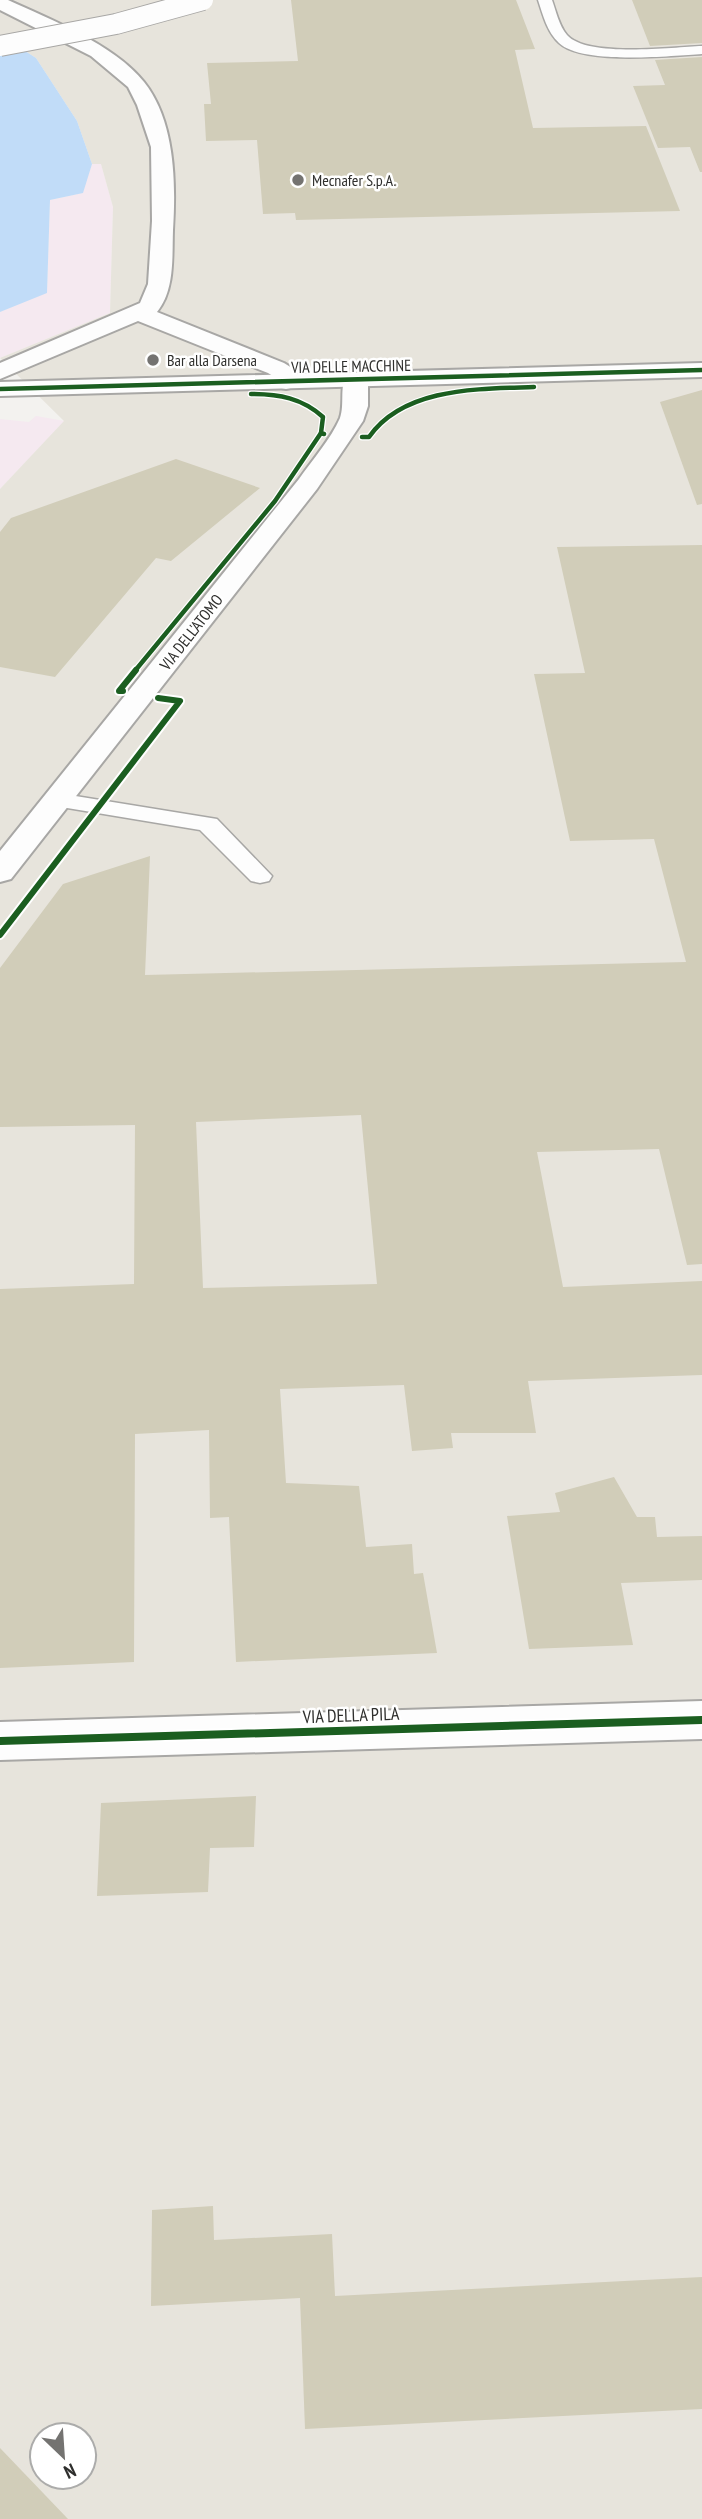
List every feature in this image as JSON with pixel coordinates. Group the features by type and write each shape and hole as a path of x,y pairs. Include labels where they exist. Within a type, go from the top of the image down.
{"street":[{"path":"0,30 76,16 141,0"},
{"path":"0,46 116,24 204,0"},
{"path":"0,3 97,52 136,83 148,105 161,147 163,221 159,284 155,300 150,307 0,372"},
{"path":"139,313 276,368 284,373 286,382"},
{"name":"VIA DELLE MACCHINE","path":"0,388 702,370"},
{"name":"VIA DELL'ATOMO","path":"0,872 308,484 351,421 356,406 356,380"},
{"name":"VIA DELLA PILA","path":"0,1741 702,1720"}],"lane":[{"path":"545,0 557,34 569,46 591,51 702,50"},
{"path":"57,800 208,824 260,876"}],"shaded area":[{"path":"0,0 702,0 702,2519 0,2519 0,489 64,421 0,358 110,313 113,207 101,164 92,164 77,121 36,58 0,35"},
{"path":"92,164 101,164 113,207 110,313 0,358 0,312 47,292 50,200 82,193"},
{"path":"36,416 65,421 0,489 0,419 29,422"}],"water":[{"path":"0,35 36,58 77,121 92,164 83,193 50,200 47,293 0,312"}],"building":[{"path":"291,0 516,0 535,49 515,50 533,128 646,126 680,211 296,220 295,213 263,214 257,140 206,141 204,104 211,104 207,63 298,61"},
{"path":"632,0 702,0 702,43 650,46"},
{"path":"702,57 700,172 690,147 658,148 633,86 665,85 655,60"},
{"path":"702,390 702,504 697,505 660,402"},
{"path":"176,459 260,488 171,561 156,558 55,677 0,667 0,532 11,518"},
{"path":"702,545 702,1264 687,1265 659,1149 537,1152 563,1287 702,1281 702,1375 528,1381 536,1433 451,1433 453,1448 412,1451 404,1385 280,1389 286,1483 359,1486 366,1547 412,1544 414,1574 423,1573 437,1653 236,1662 229,1517 210,1518 209,1430 135,1434 134,1662 0,1668 0,1289 134,1284 135,1125 0,1127 0,968 63,884 150,856 145,975 686,962 654,839 570,841 534,674 585,673 557,547","holes":["361,1115 377,1284 203,1288 196,1122"]},
{"path":"614,1477 637,1517 655,1517 657,1537 702,1536 702,1580 621,1583 633,1645 529,1649 507,1516 560,1512 555,1493"},
{"path":"256,1796 254,1847 210,1848 208,1892 97,1896 101,1803"},
{"path":"213,2206 214,2240 332,2234 335,2296 702,2277 702,2409 305,2429 300,2298 151,2306 152,2210"},
{"path":"0,2448 28,2477 28,2491 41,2491 68,2519 0,2519"}],"cycle path":[{"path":"0,389 702,370"},
{"path":"362,437 369,437 386,417 418,401 498,388 534,387"},
{"path":"251,394 271,394 307,405 323,417 321,433 324,434"},
{"path":"123,691 119,691 275,501 321,433"},
{"path":"0,935 180,701 158,698"},
{"path":"0,1741 702,1720"}],"place":[{"name":"Mecnafer S.p.A.","path":"298,180"},
{"name":"Bar alla Darsena","path":"153,360"}]}
